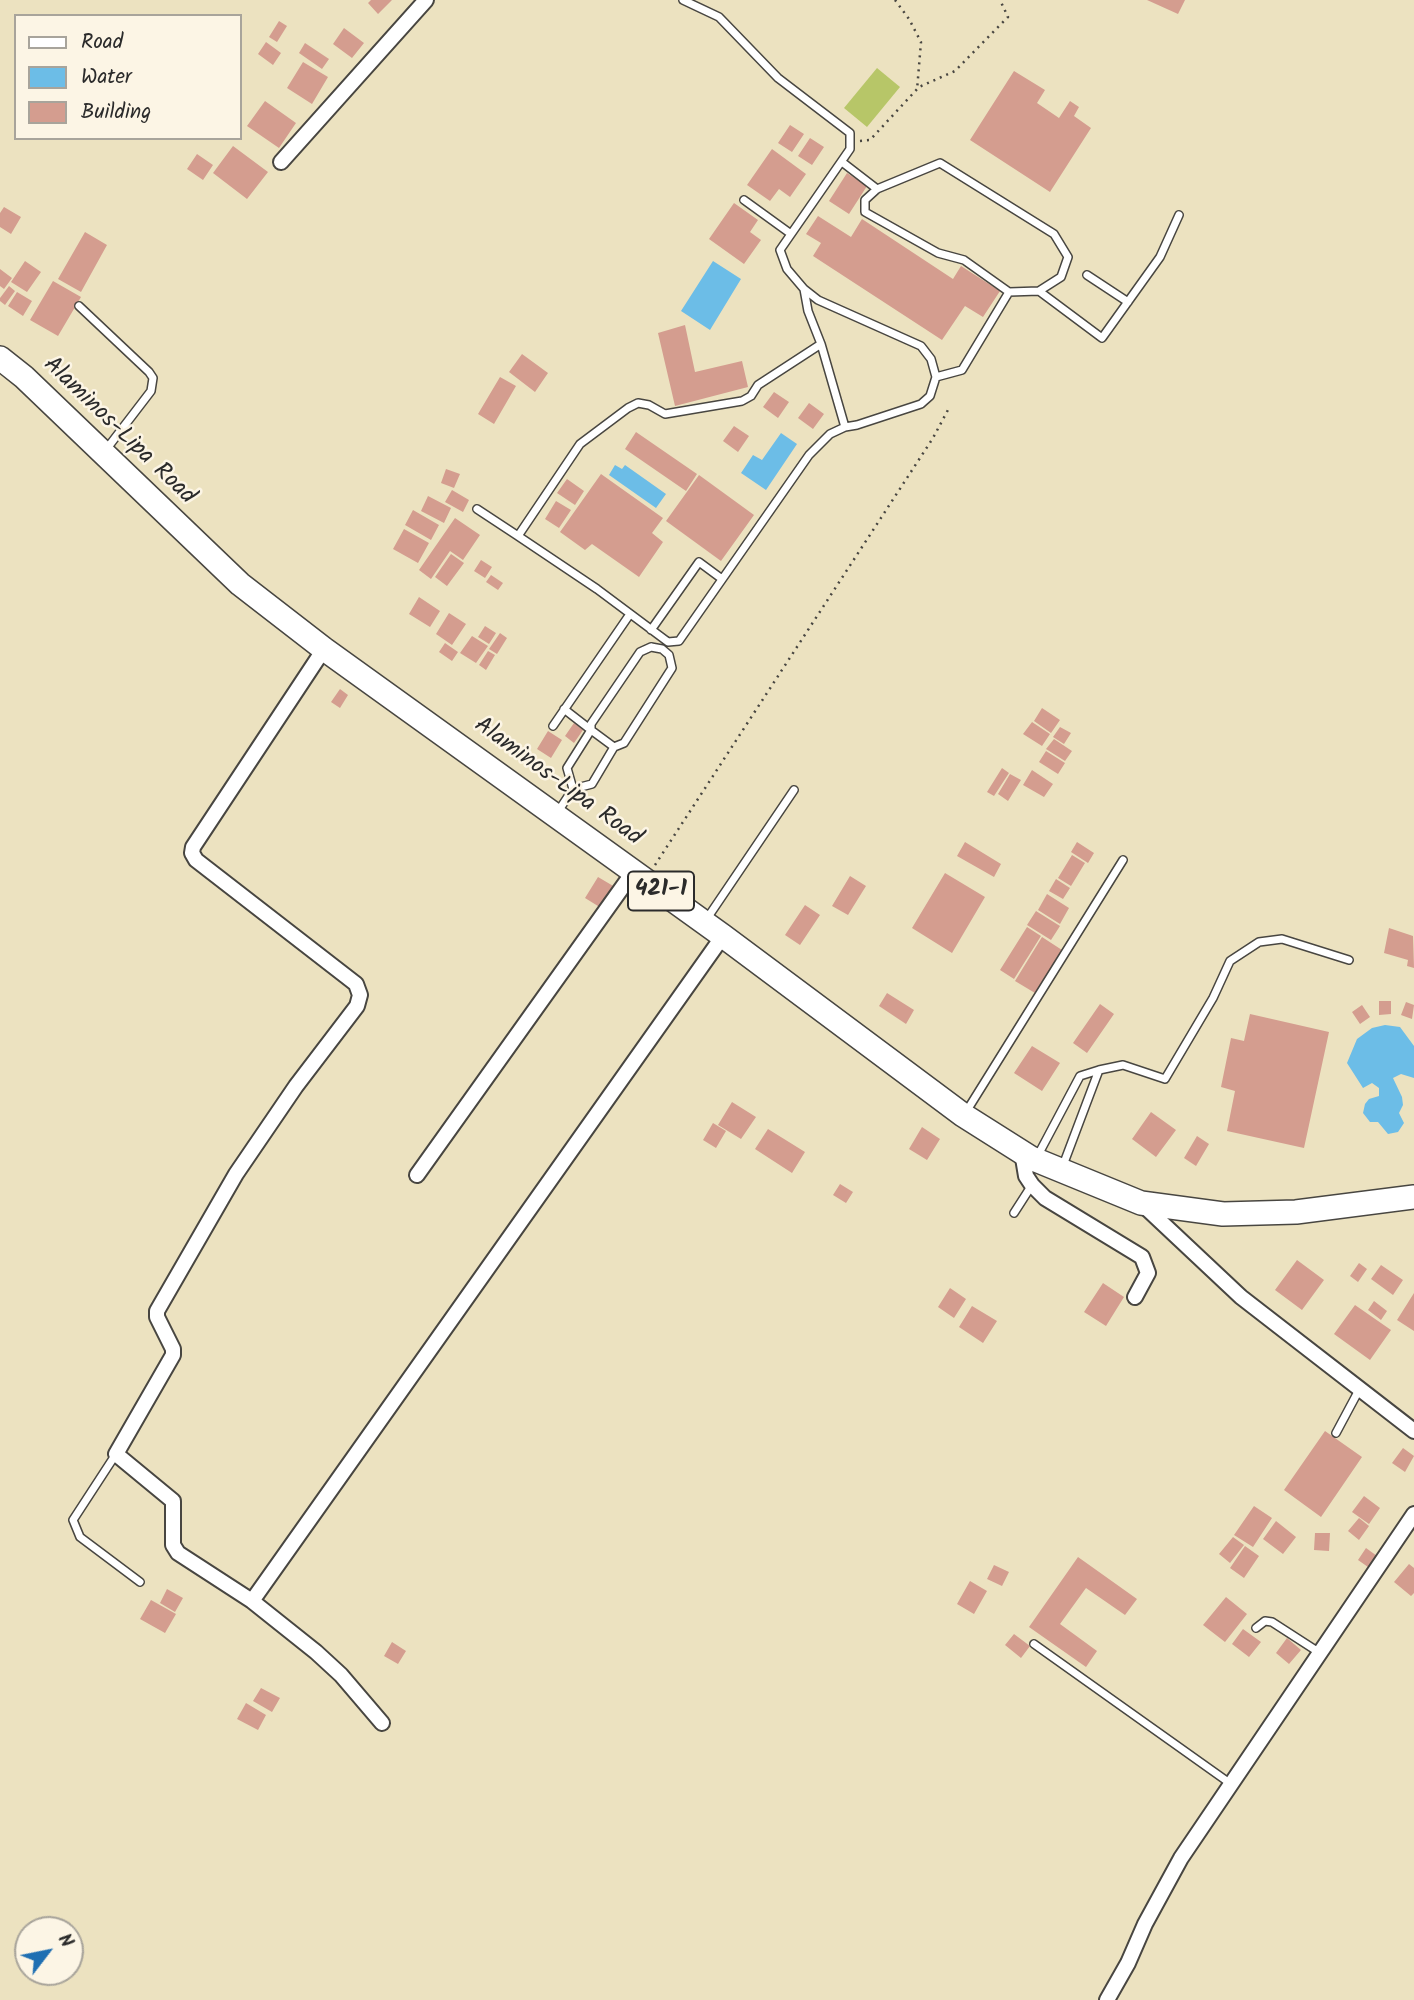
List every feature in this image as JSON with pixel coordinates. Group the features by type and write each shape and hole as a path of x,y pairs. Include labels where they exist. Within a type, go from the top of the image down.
{"main road":[{"name":"Alaminos-Lipa Road","path":"0,358 24,377 240,584 324,649 704,922 963,1115 1029,1156 1141,1203 1223,1214 1296,1212 1414,1197"}],"street":[{"path":"281,162 425,0"},
{"path":"324,649 192,848 192,853 195,860 356,984 359,995 357,1006 296,1087 236,1174 157,1311 173,1355 116,1454 173,1501 175,1549 252,1601 341,1675 382,1723"},
{"path":"417,1175 639,875"},
{"path":"252,1601 723,936"},
{"path":"1029,1156 1026,1176 1045,1198 1142,1257 1148,1273 1135,1297"},
{"path":"1141,1203 1241,1297 1414,1431"},
{"path":"1107,2000 1181,1858 1414,1514"}],"lane":[{"path":"477,509 668,642 680,641 808,455 830,434 920,404 930,396 936,377 932,359 921,346 818,300 804,289 787,269 780,250 850,149 850,133 778,78 719,17 683,0"},
{"path":"842,162 877,189"},
{"path":"940,163 1054,234 1068,257 1061,277 1039,290 1009,292 964,260 938,254 866,212 865,200 877,189 940,163"},
{"path":"744,200 791,234"},
{"path":"1039,290 1102,338 1160,257 1179,215"},
{"path":"1087,275 1128,302"},
{"path":"804,289 808,311 821,344 845,427"},
{"path":"936,377 962,370 1009,292"},
{"path":"79,306 153,378 151,391 103,454"},
{"path":"518,537 580,444 628,408 638,403 649,405 665,414 742,401 751,396 758,385 821,344"},
{"path":"652,630 699,562 722,579"},
{"path":"553,726 630,614"},
{"path":"662,649 668,642"},
{"path":"564,709 591,730 614,747 620,746 672,668 668,655 662,649 652,647 640,652 594,718 591,730 567,768 573,789"},
{"path":"555,816 573,789 592,784 614,747"},
{"path":"704,922 794,790"},
{"path":"963,1115 1123,860"},
{"path":"1029,1156 1080,1076 1123,1065 1165,1079 1213,998 1230,961 1259,942 1282,939 1349,960"},
{"path":"1061,1170 1099,1070"},
{"path":"1014,1213 1032,1185"},
{"path":"1336,1433 1360,1389"},
{"path":"116,1454 73,1520 80,1537 141,1582"},
{"path":"1256,1628 1265,1621 1272,1622 1320,1653"},
{"path":"1034,1644 1231,1784"}],"path":[{"path":"895,0 921,42 917,90"},
{"path":"850,142 870,140 917,90 955,71 1008,17 1000,0"},
{"path":"639,875 925,450 949,408"}],"green space":[{"path":"877,68 900,87 867,127 844,108"}],"water":[{"path":"713,261 741,279 710,330 681,311"},
{"path":"781,433 797,444 766,490 741,473 753,455 762,460"},
{"path":"615,465 622,469 625,465 666,494 656,508 609,475"},
{"path":"1385,1025 1400,1027 1414,1046 1414,1078 1401,1074 1393,1078 1402,1097 1403,1105 1399,1113 1404,1123 1398,1132 1388,1134 1378,1122 1370,1122 1363,1113 1369,1099 1379,1096 1379,1088 1372,1083 1363,1088 1347,1063 1357,1039 1372,1028"}],"building":[{"path":"371,0 392,0 378,14 368,3"},
{"path":"1147,0 1185,0 1178,14"},
{"path":"279,21 287,26 277,42 269,37"},
{"path":"344,28 364,43 352,58 333,44"},
{"path":"266,42 281,53 273,65 258,54"},
{"path":"305,43 329,59 322,69 299,53"},
{"path":"303,62 328,77 312,104 287,88"},
{"path":"1014,71 1045,90 1037,103 1059,118 1070,101 1079,107 1074,116 1091,128 1050,192 970,140"},
{"path":"265,101 296,123 279,148 247,126"},
{"path":"790,125 804,134 792,152 778,143"},
{"path":"810,138 824,147 812,165 798,156"},
{"path":"233,146 268,172 247,199 213,173"},
{"path":"772,149 806,174 790,197 779,189 770,201 747,185"},
{"path":"197,154 213,165 203,180 187,169"},
{"path":"847,173 867,186 849,214 829,201"},
{"path":"734,203 758,220 750,232 761,240 744,264 709,239"},
{"path":"4,207 21,217 11,234 0,227 0,213"},
{"path":"818,216 851,237 862,219 953,279 961,266 1000,291 983,317 965,306 942,340 813,256 821,243 806,234"},
{"path":"85,232 107,245 81,292 58,279"},
{"path":"25,261 41,272 27,292 11,282"},
{"path":"0,269 12,278 4,289 0,286"},
{"path":"53,281 81,297 58,336 30,320"},
{"path":"9,286 15,291 5,305 0,298"},
{"path":"17,292 32,301 23,316 8,306"},
{"path":"685,325 695,372 742,361 748,387 675,406 658,333"},
{"path":"522,354 548,373 535,392 509,372"},
{"path":"500,377 516,386 494,424 478,414"},
{"path":"774,392 789,402 778,418 763,407"},
{"path":"809,403 824,414 813,429 798,418"},
{"path":"734,426 749,436 738,452 723,441"},
{"path":"636,432 697,474 686,491 625,449"},
{"path":"446,469 460,474 454,488 441,483"},
{"path":"601,474 663,518 652,533 663,542 639,577 592,544 585,550 560,532"},
{"path":"699,475 754,515 721,561 666,521"},
{"path":"567,479 584,491 575,505 557,493"},
{"path":"452,490 469,500 463,512 445,502"},
{"path":"428,496 451,508 444,523 421,511"},
{"path":"556,501 571,510 559,528 545,519"},
{"path":"413,510 439,525 431,540 405,525"},
{"path":"455,518 480,535 463,560 450,551 431,579 419,570"},
{"path":"404,529 429,543 418,563 393,549"},
{"path":"451,554 464,563 447,586 435,577"},
{"path":"481,560 492,567 485,578 474,571"},
{"path":"491,575 503,583 498,590 486,582"},
{"path":"419,597 440,611 430,627 409,614"},
{"path":"449,613 466,624 452,645 436,634"},
{"path":"485,626 496,633 489,644 478,637"},
{"path":"500,633 507,638 497,654 489,649"},
{"path":"472,636 488,646 476,663 460,653"},
{"path":"445,643 458,652 452,661 439,652"},
{"path":"488,651 495,655 486,670 479,665"},
{"path":"340,689 348,695 340,708 331,702"},
{"path":"1042,708 1060,720 1051,733 1034,721"},
{"path":"1032,722 1050,734 1042,746 1023,734"},
{"path":"574,723 583,730 574,743 565,736"},
{"path":"1060,727 1071,733 1064,744 1053,737"},
{"path":"548,731 562,740 551,758 537,749"},
{"path":"1054,739 1072,751 1065,761 1046,749"},
{"path":"1046,751 1065,763 1058,774 1039,762"},
{"path":"1002,768 1009,773 994,796 987,792"},
{"path":"1032,770 1053,784 1044,797 1023,785"},
{"path":"1010,774 1021,780 1008,801 998,794"},
{"path":"965,842 1001,864 994,877 957,856"},
{"path":"1077,842 1094,853 1088,863 1071,852"},
{"path":"1072,855 1085,863 1071,886 1058,878"},
{"path":"945,873 985,897 952,953 912,928"},
{"path":"850,876 866,886 848,915 832,906"},
{"path":"598,877 620,890 606,911 585,898"},
{"path":"1056,879 1070,888 1063,899 1049,891"},
{"path":"1047,894 1069,908 1060,924 1038,910"},
{"path":"805,905 820,915 800,945 785,935"},
{"path":"1036,911 1060,926 1051,940 1027,925"},
{"path":"1027,927 1041,936 1014,979 1000,970"},
{"path":"1389,928 1413,936 1414,968 1407,966 1408,960 1384,953"},
{"path":"1042,937 1062,950 1035,993 1015,981"},
{"path":"887,993 914,1010 906,1024 879,1006"},
{"path":"1379,1001 1391,1001 1391,1014 1379,1015"},
{"path":"1406,1002 1414,1005 1412,1019 1401,1015"},
{"path":"1100,1004 1114,1014 1087,1053 1073,1043"},
{"path":"1362,1005 1370,1017 1360,1024 1352,1012"},
{"path":"1250,1014 1329,1032 1304,1148 1227,1131 1235,1091 1221,1087 1231,1038 1244,1041"},
{"path":"1032,1046 1060,1063 1042,1091 1014,1073"},
{"path":"732,1102 756,1117 741,1139 718,1125"},
{"path":"1151,1112 1176,1130 1156,1157 1132,1139"},
{"path":"713,1123 726,1131 716,1148 703,1140"},
{"path":"922,1127 940,1139 927,1160 909,1149"},
{"path":"768,1129 805,1152 792,1173 755,1149"},
{"path":"1197,1136 1209,1144 1196,1166 1184,1158"},
{"path":"840,1184 853,1192 846,1203 833,1195"},
{"path":"1297,1260 1324,1280 1302,1310 1275,1290"},
{"path":"1359,1263 1367,1269 1358,1282 1350,1276"},
{"path":"1381,1265 1403,1280 1393,1295 1371,1279"},
{"path":"1103,1283 1124,1297 1106,1326 1084,1312"},
{"path":"950,1288 966,1299 954,1318 938,1307"},
{"path":"1414,1293 1414,1331 1397,1320"},
{"path":"1374,1301 1387,1311 1381,1320 1368,1310"},
{"path":"1355,1305 1391,1330 1370,1360 1334,1334"},
{"path":"972,1306 997,1321 983,1343 959,1327"},
{"path":"1325,1431 1362,1457 1321,1517 1284,1490"},
{"path":"1403,1448 1414,1456 1405,1472 1392,1463"},
{"path":"1364,1496 1380,1508 1369,1524 1352,1512"},
{"path":"1254,1506 1272,1518 1253,1547 1234,1535"},
{"path":"1359,1518 1369,1526 1359,1540 1348,1531"},
{"path":"1276,1521 1296,1537 1283,1554 1263,1539"},
{"path":"1315,1533 1330,1533 1329,1551 1314,1550"},
{"path":"1233,1537 1244,1545 1230,1563 1219,1554"},
{"path":"1245,1546 1259,1556 1244,1578 1230,1568"},
{"path":"1366,1548 1377,1556 1368,1567 1358,1560"},
{"path":"1078,1557 1137,1599 1125,1615 1086,1588 1060,1624 1097,1651 1086,1667 1029,1627"},
{"path":"1409,1564 1414,1568 1414,1593 1411,1596 1394,1582"},
{"path":"994,1565 1009,1572 1002,1586 987,1579"},
{"path":"970,1581 987,1591 974,1614 957,1604"},
{"path":"167,1589 183,1598 175,1612 160,1603"},
{"path":"1226,1597 1247,1614 1225,1642 1203,1625"},
{"path":"151,1600 176,1614 165,1633 140,1619"},
{"path":"1243,1629 1261,1642 1249,1657 1232,1644"},
{"path":"1014,1634 1030,1646 1021,1658 1005,1645"},
{"path":"1287,1638 1301,1650 1289,1664 1276,1653"},
{"path":"392,1642 406,1651 398,1664 384,1656"},
{"path":"261,1688 280,1698 272,1712 253,1701"},
{"path":"246,1703 266,1715 258,1730 237,1719"}]}
